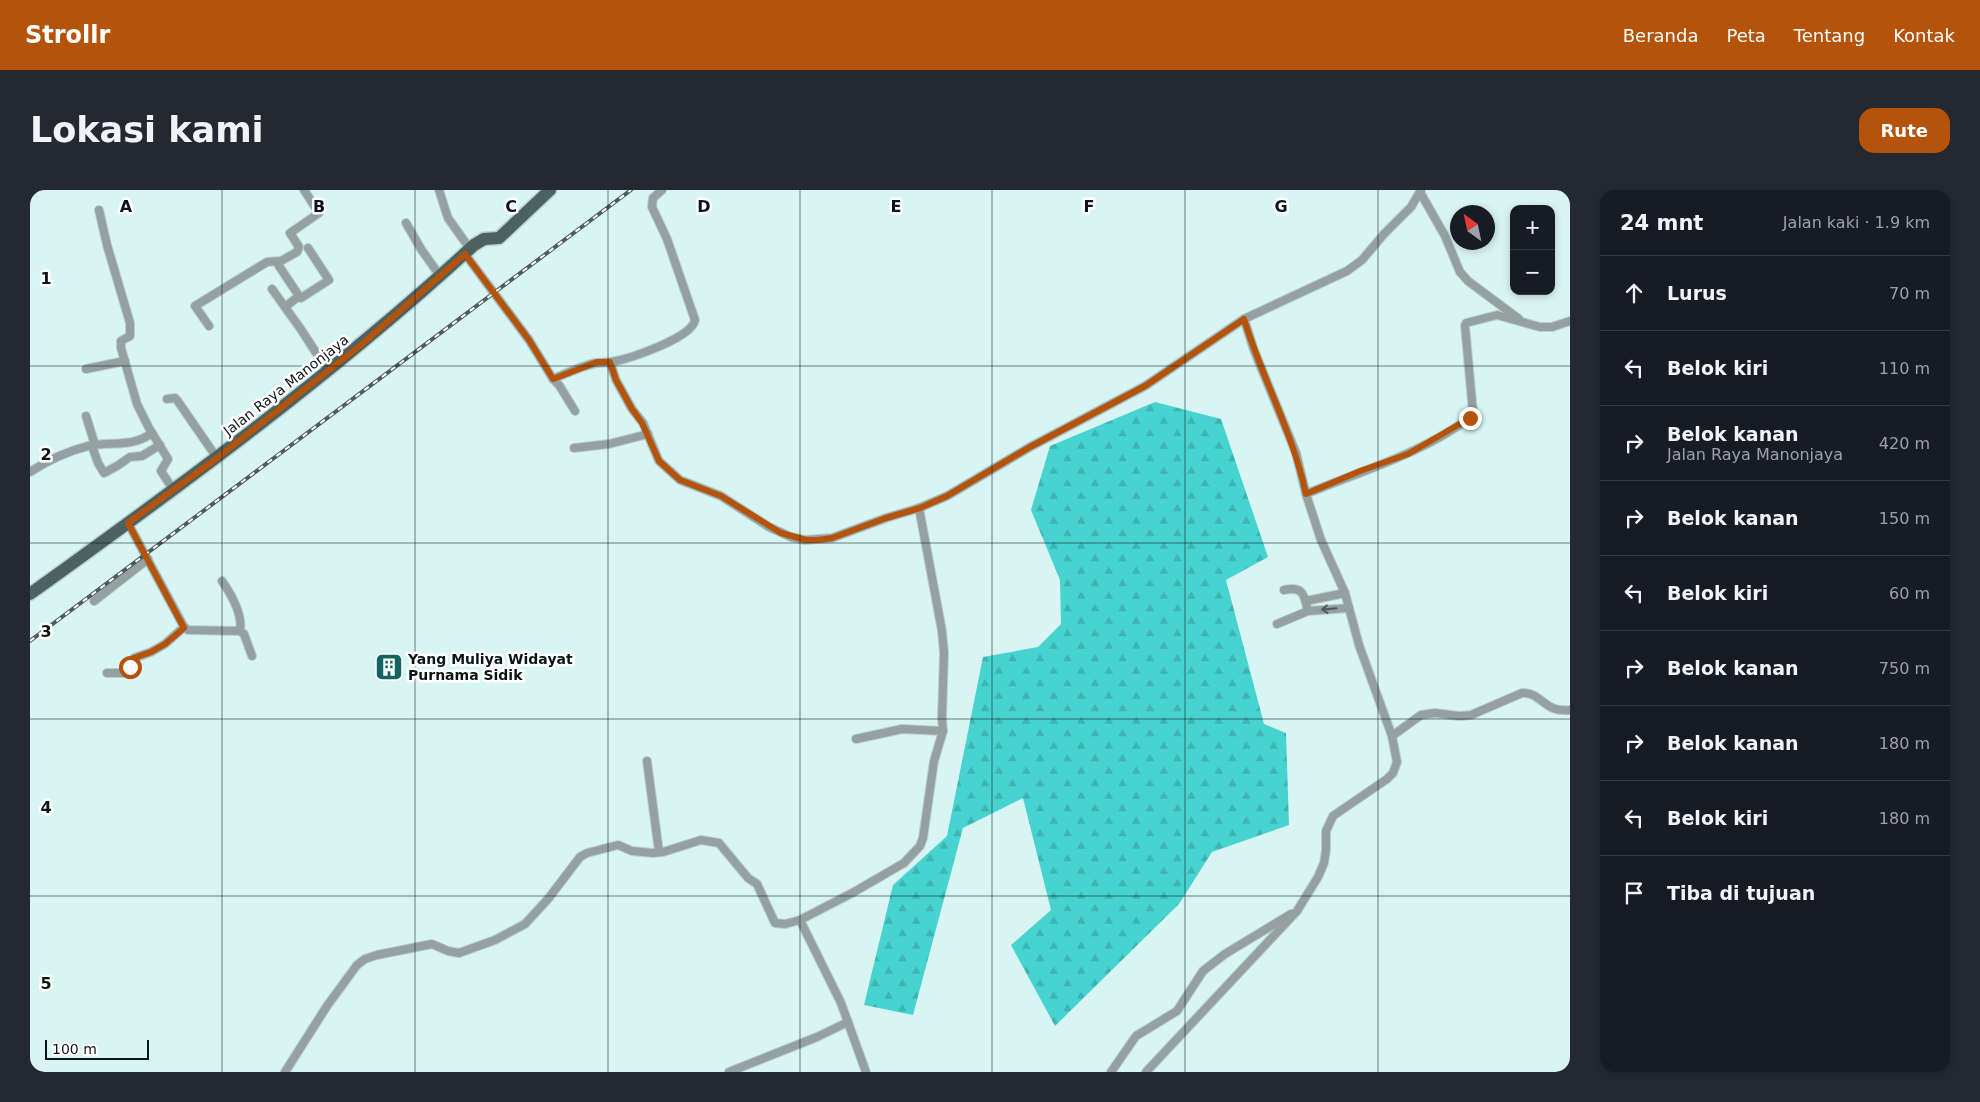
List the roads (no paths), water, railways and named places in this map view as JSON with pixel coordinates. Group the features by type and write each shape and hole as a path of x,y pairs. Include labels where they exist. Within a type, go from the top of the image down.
{"main road":[{"name":"Jalan Raya Manonjaya","path":"30,594 217,458 361,345 480,240 500,237 550,190"}],"street":[{"path":"209,326 195,306 267,262 281,261 297,252 299,247 290,233 319,213 304,190"},
{"path":"439,190 448,218 468,251 529,340 553,379 576,410"},
{"path":"553,379 597,362 610,362 640,354 673,339 694,324 693,312 682,286 667,238 652,207 653,198 662,190"},
{"path":"610,362 616,380 648,434 659,461 680,480 721,496 769,527 791,537 806,540 832,538 886,518 920,508 947,496 1030,447 1145,386 1244,319 1334,278 1355,266 1411,207 1421,191"},
{"path":"1421,191 1465,278 1523,322"},
{"path":"100,210 107,244 130,323 130,336 120,342 125,361 137,404 168,460 161,471 162,476 174,491"},
{"path":"406,223 421,250 440,276"},
{"path":"285,307 299,296 301,298 329,280 308,248"},
{"path":"279,266 299,296"},
{"path":"272,289 328,371"},
{"path":"1306,494 1360,471 1408,454 1470,418 1473,412 1465,324 1497,315 1546,327 1570,321"},
{"path":"1146,1072 1297,911 1318,877 1324,863 1326,831 1333,816 1393,774 1397,762 1392,736 1358,645 1345,593 1321,540 1306,494 1296,453 1254,350 1244,319"},
{"path":"86,369 125,361"},
{"path":"167,399 175,398 177,400 217,458"},
{"path":"86,416 98,463 104,473 130,457 142,456 160,445"},
{"path":"30,472 56,458 93,446 133,443 152,433"},
{"path":"574,448 619,442 648,434"},
{"path":"285,1072 327,1006 357,965 365,959 377,954 432,944 454,953 475,948 495,940 525,924 548,899 576,862 587,853 618,845 632,851 659,852 701,840 719,843 748,878 757,884 775,922 785,924 819,912 904,863 920,846 924,838 934,761 943,732 944,642 920,508"},
{"path":"128,523 184,628 188,630 240,631 244,634 252,656"},
{"path":"94,601 148,559"},
{"path":"222,581 234,603 241,625 240,631"},
{"path":"1284,590 1297,589 1302,593 1308,611"},
{"path":"1306,601 1345,593"},
{"path":"1277,624 1308,611 1349,608"},
{"path":"107,673 127,673 134,658 151,652 165,644 184,628"},
{"path":"1392,736 1421,715 1434,713 1459,716 1471,715 1522,693 1529,694 1553,710 1570,710"},
{"path":"856,739 902,729 943,732"},
{"path":"647,761 659,852"},
{"path":"1111,1072 1136,1036 1177,1011 1202,970 1297,911"},
{"path":"800,920 840,1003 866,1072"},
{"path":"729,1072 799,1045 848,1022"}],"railway":[{"path":"30,641 631,190"}],"place":[{"name":"Yang Muliya Widayat Purnama Sidik","path":"389,667"}]}
